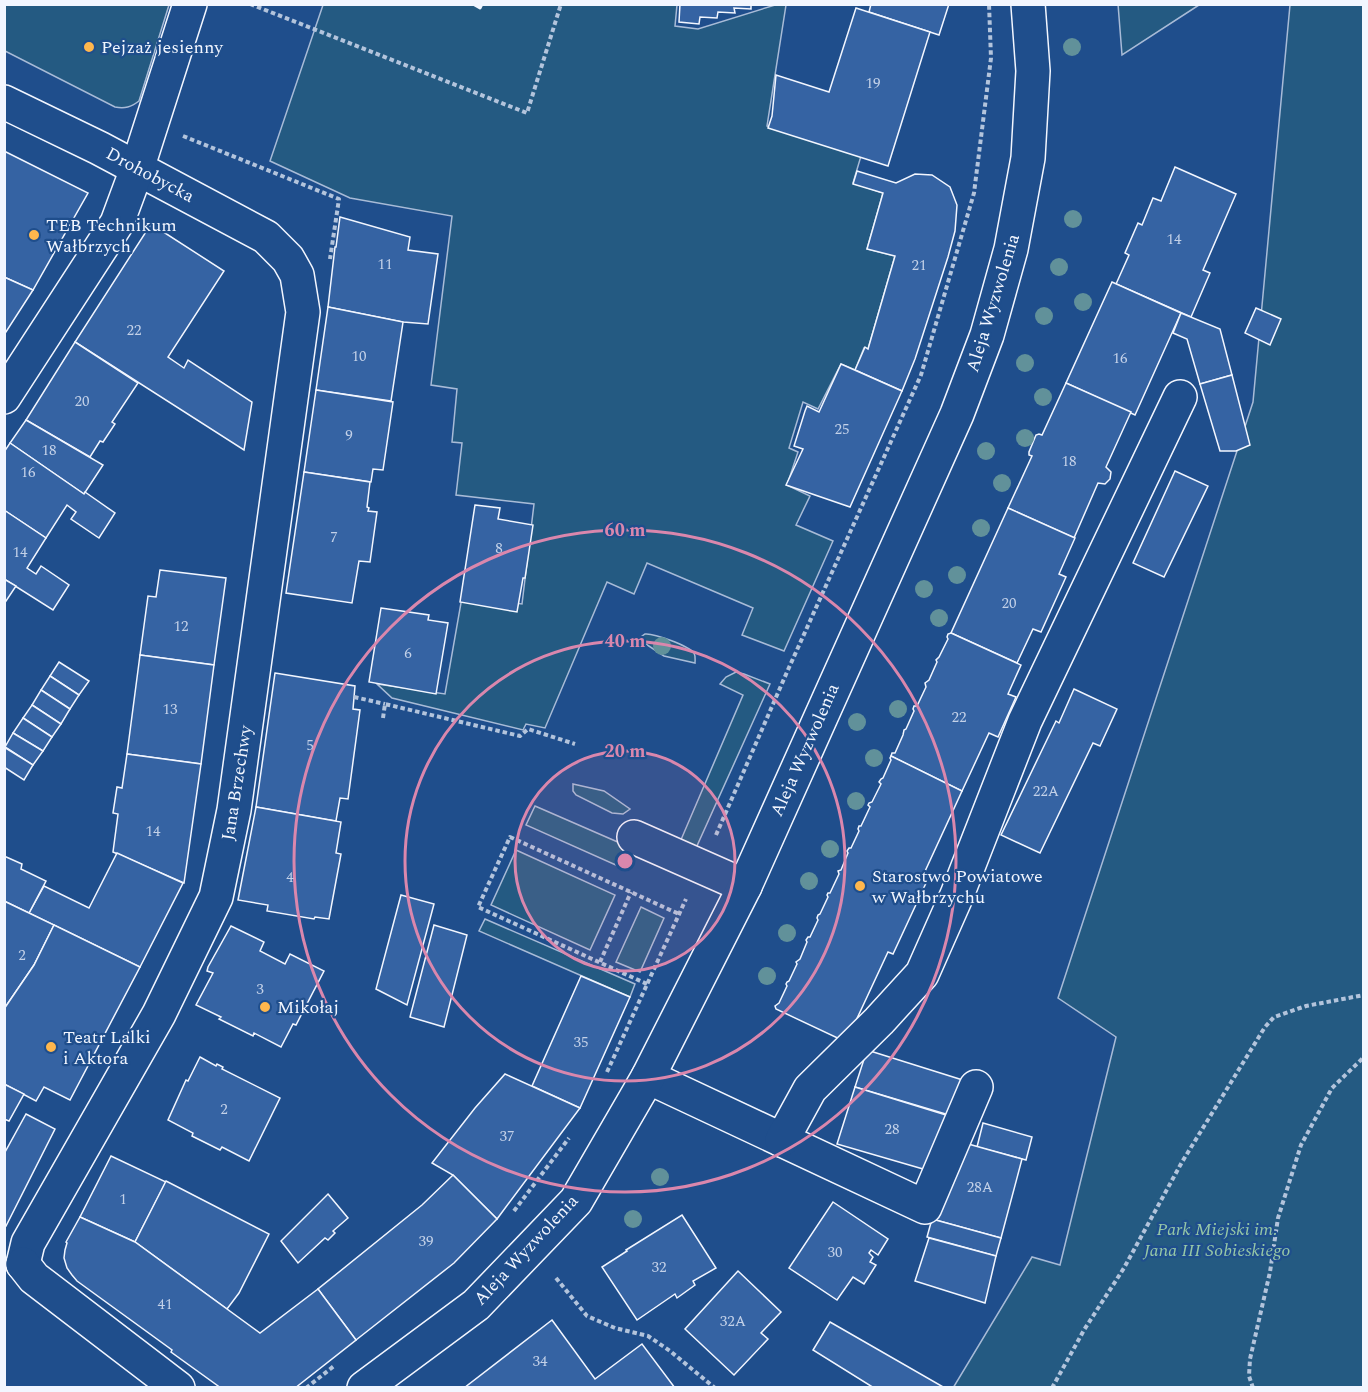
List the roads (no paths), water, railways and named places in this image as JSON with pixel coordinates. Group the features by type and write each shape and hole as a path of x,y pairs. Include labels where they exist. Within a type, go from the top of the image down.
{"street":[{"path":"4,397 117,223 152,124 190,4"},
{"name":"Aleja Wyzwolenia","path":"364,1388 476,1305 576,1201 648,1077 745,886 957,414 987,335 1011,249 1028,158 1033,71 1028,4"},
{"name":"Drohobycka","path":"4,102 99,148 266,237 288,259"},
{"name":"Jana Brzechwy","path":"14,1266 159,1014 216,897 234,810 303,312 297,274 288,259"},
{"path":"782,1140 810,1089 879,1021 922,974 957,895 1025,721 1180,397"},
{"path":"634,837 745,886"},
{"path":"648,1077 925,1207 976,1087"},
{"path":"14,1266 34,1278 178,1388"}],"place":[{"name":"Pejzaż jesienny","path":"89,47"},
{"name":"TEB Technikum Wałbrzych","path":"34,235"},
{"name":"Starostwo Powiatowe w Wałbrzychu","path":"860,886"},
{"name":"Mikołaj","path":"265,1007"},
{"name":"Teatr Lalki i Aktora","path":"51,1047"}],"park label":[{"name":"Park Miejski im. Jana III Sobieskiego","path":"1217,1239"}]}
